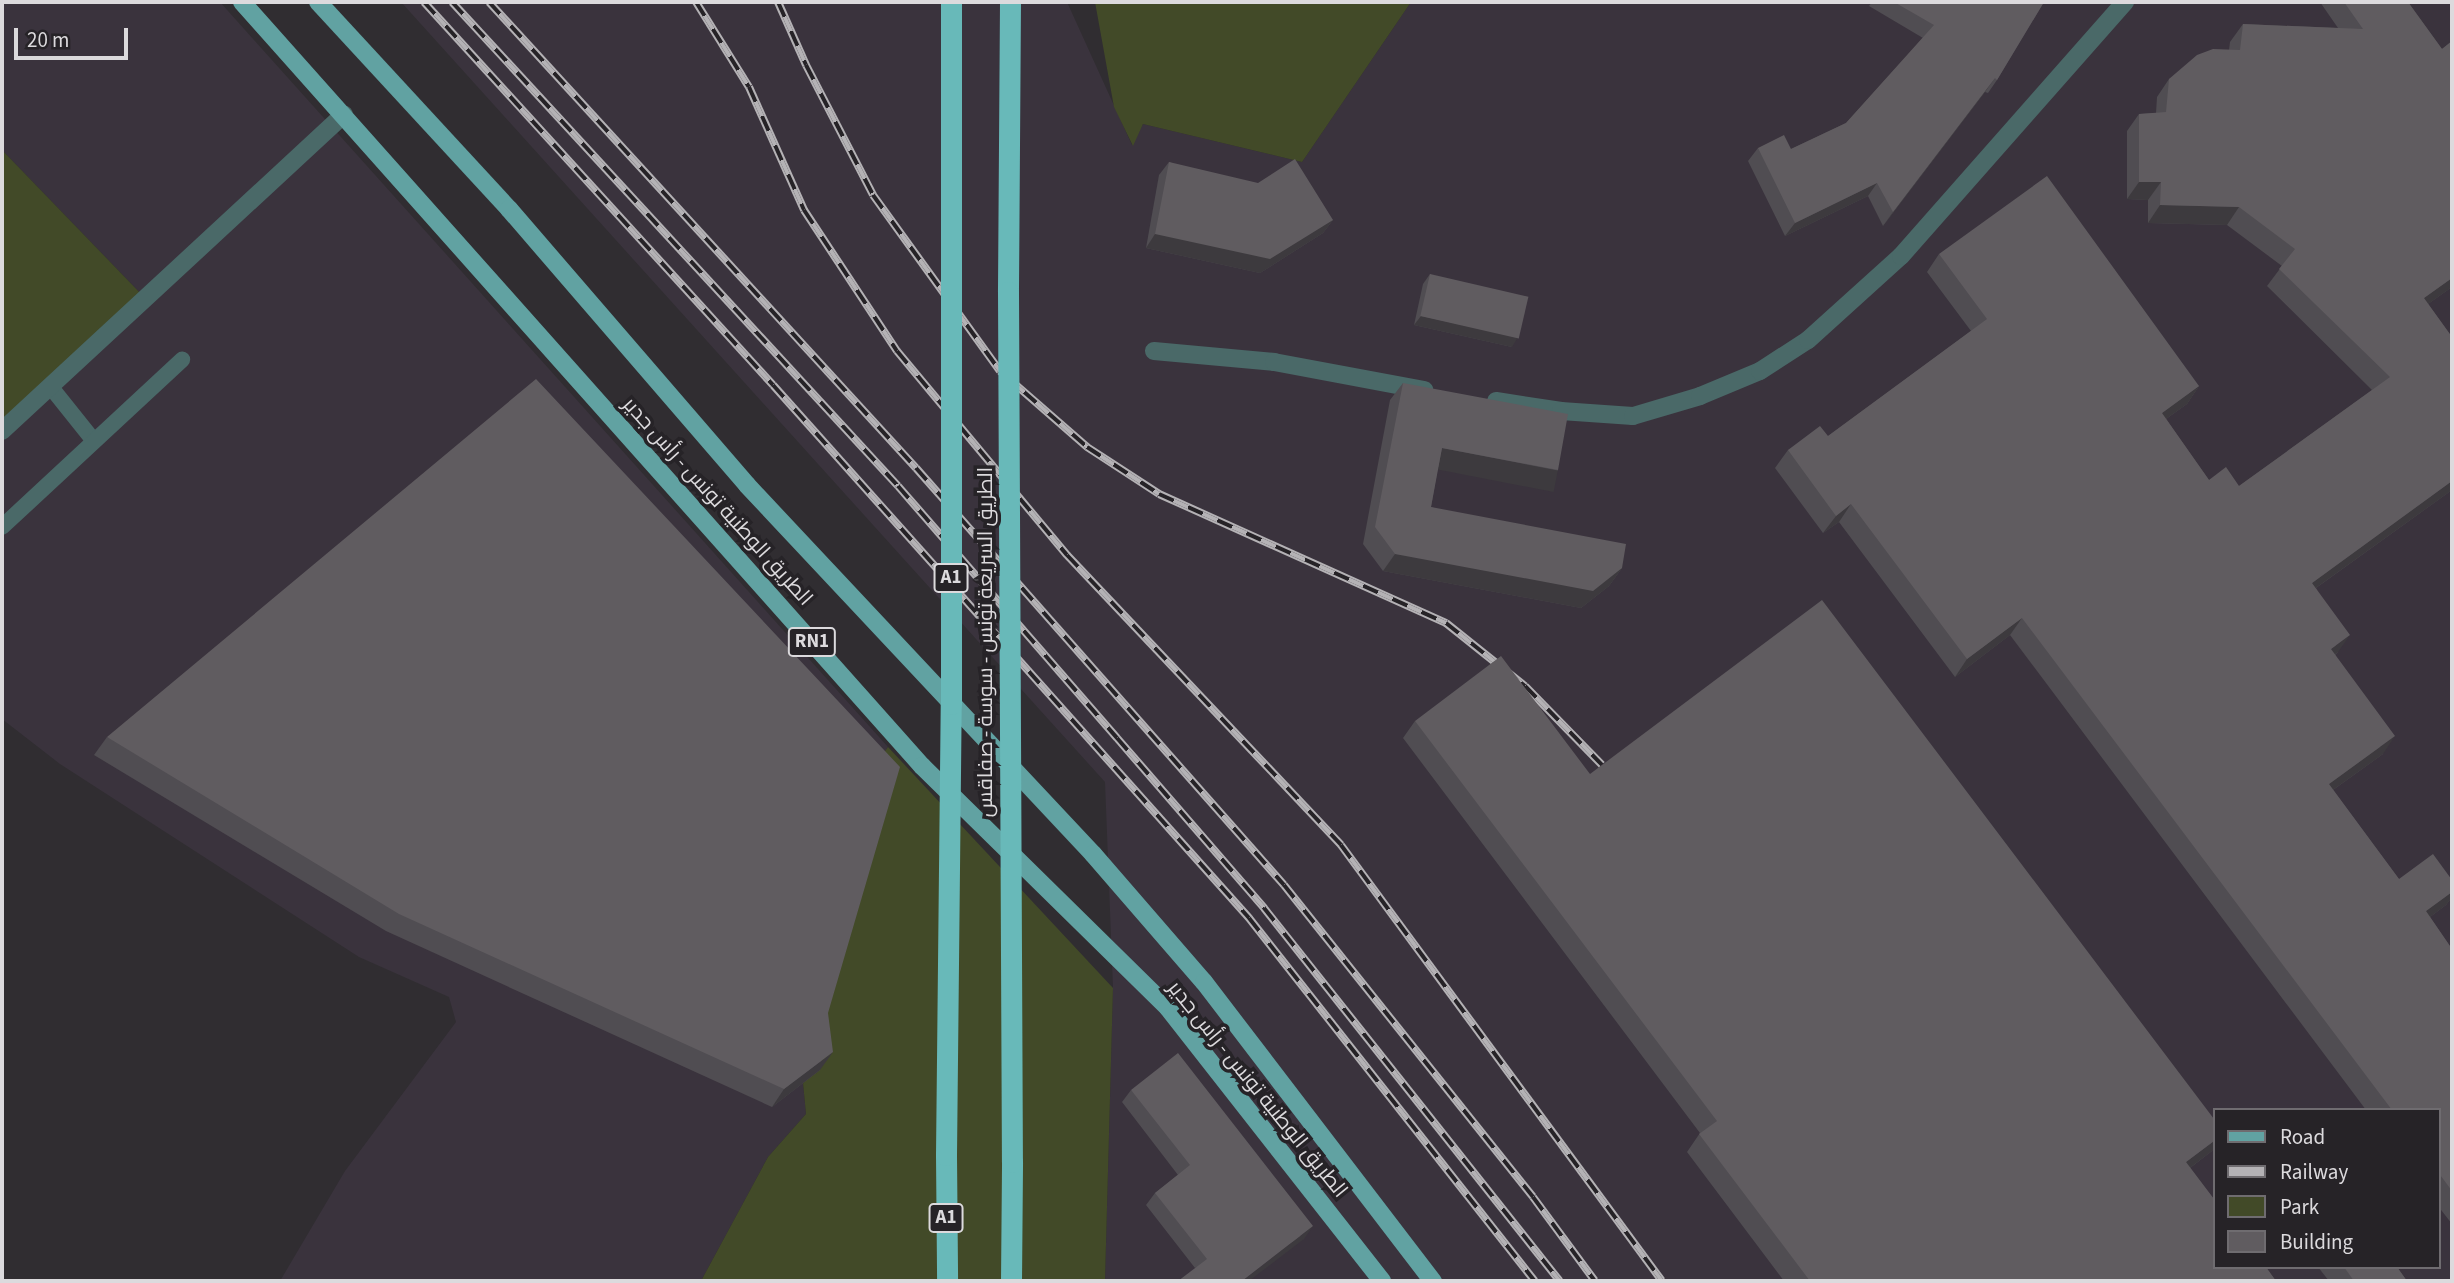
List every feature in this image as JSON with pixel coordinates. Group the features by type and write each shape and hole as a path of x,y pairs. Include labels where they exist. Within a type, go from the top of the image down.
{"highway":[{"name":"الطريق السريعة تونس - سوسة - صفاقس","path":"947,1281 951,704 951,2"},
{"name":"الطريق السريعة تونس - سوسة - صفاقس","path":"1010,2 1008,292 1012,1281"}],"main road":[{"name":"الطريق الوطنية تونس - رأس جدير","path":"242,2 922,766 1168,1008 1382,1281"},
{"name":"الطريق الوطنية تونس - رأس جدير","path":"318,2 509,209 747,485 1093,854 1204,982 1433,1281"}],"street":[{"path":"1480,398 1561,411 1633,416 1700,396 1760,371 1808,340 1901,256 2126,2"},
{"path":"2,431 344,114"},
{"path":"1153,351 1274,362 1439,392"}],"lane":[{"path":"2,527 182,360"},
{"path":"51,386 94,441"}],"shaded area":[{"path":"2,2 220,2 888,747 815,846 801,1062 806,1114 768,1157 701,1281 280,1281 345,1171 456,1022 449,997 359,957 60,764 2,719 2,436 145,298 2,150"},
{"path":"401,2 1067,2 1132,145 1143,124 1302,162 1411,2 2452,2 2452,1281 1105,1281 1113,988 1105,782"}],"green space":[{"path":"1095,2 1411,2 1302,162 1143,124 1133,146 1114,107"},
{"path":"2,150 145,298 2,436"},
{"path":"888,747 1113,988 1105,1281 701,1281 768,1157 806,1114 801,1062 815,846"}],"building":[{"path":"1894,2 2044,2 1997,80 1995,78 1893,212 1877,183 1795,223 1758,148 1784,135 1791,149 1846,123 1934,25"},
{"path":"2344,2 2408,2 2442,49 2452,41 2452,278 2424,298 2452,337 2452,481 2312,583 2350,635 2331,649 2395,736 2329,784 2399,879 2433,854 2452,880 2452,892 2426,911 2452,949 2452,1191 2440,1175 2440,1108 2390,1108 2022,618 1967,659 1851,504 1836,516 1788,450 1820,426 1828,436 1987,319 1939,254 2047,176 2199,386 2162,413 2209,480 2226,467 2239,486 2390,377 2279,269 2295,249 2239,207 2160,205 2161,182 2139,182 2139,114 2166,112 2169,79 2197,55 2213,49 2240,50 2243,24 2363,29"},
{"path":"1295,159 1333,220 1270,259 1155,234 1169,162 1258,183"},
{"path":"1430,274 1528,297 1519,339 1420,316"},
{"path":"536,379 900,767 828,1013 833,1052 784,1089 399,914 107,737"},
{"path":"1403,383 1568,414 1558,470 1442,448 1431,507 1626,544 1622,568 1593,591 1395,554 1375,527"},
{"path":"1822,600 2212,1116 2212,1142 2186,1162 2212,1196 2212,1269 2267,1269 2276,1281 1810,1281 1699,1134 1717,1121 1415,721 1501,656 1590,774"},
{"path":"1178,1053 1313,1226 1242,1281 1178,1281 1207,1259 1155,1193 1190,1165 1131,1090"},
{"path":"2345,1269 2398,1269 2407,1281 2354,1281"}],"railway":[{"path":"424,2 773,385 1249,918 1535,1281"},
{"path":"452,2 898,486 1117,738 1264,908 1560,1281"},
{"path":"489,2 916,468 1284,885 1533,1197 1595,1281"},
{"path":"696,2 749,87 804,210 897,351 1067,555 1341,845 1662,1281"},
{"path":"778,2 806,65 873,195 1000,371 1087,447 1159,494 1446,623 1525,686 1602,765"}]}
